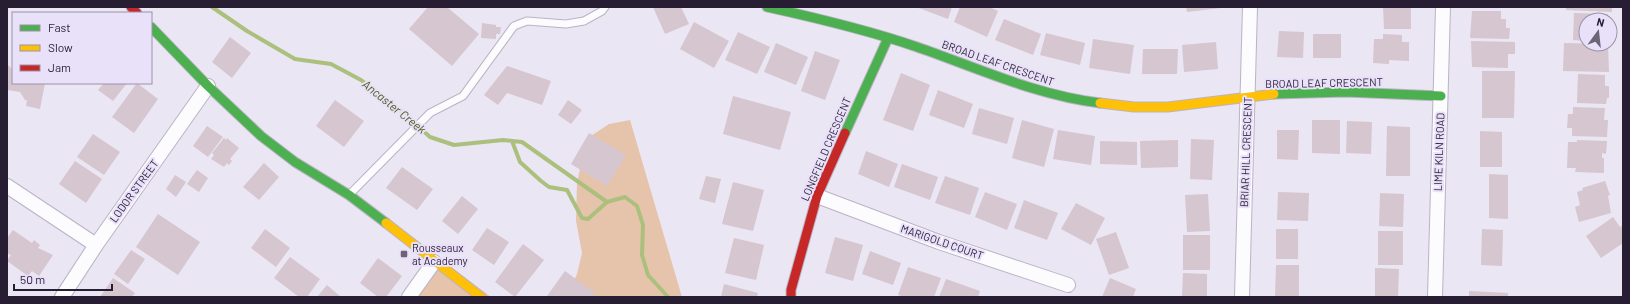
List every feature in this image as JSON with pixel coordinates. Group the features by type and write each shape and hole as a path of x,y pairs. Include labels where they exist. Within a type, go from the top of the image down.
{"street":[{"name":"BROAD LEAF CRESCENT","path":"768,7 814,17 888,38 938,54 1037,92 1087,102 1131,107 1178,106 1291,93 1343,92 1441,96"},
{"name":"BRIAR HILL CRESCENT","path":"1242,297 1250,7"},
{"name":"LIME KILN ROAD","path":"1435,297 1443,7"},
{"path":"152,28 208,86 261,136 295,162 349,195"},
{"name":"LONGFIELD CRESCENT","path":"791,297 791,290 817,196 888,38"},
{"path":"208,86 250,113"},
{"name":"LODOR STREET","path":"62,297 96,245 208,86"},
{"path":"321,168 349,195 481,297"},
{"path":"7,186 96,245"},
{"name":"MARIGOLD COURT","path":"817,196 939,242 1068,285"},
{"path":"408,297 434,262"}],"lane":[{"path":"349,195 430,113 463,96 514,26 527,21 566,24 584,21 602,11 605,7"}],"shaded area":[{"path":"630,120 682,297 567,297 577,274 582,253 576,221 577,183 584,149 591,136 609,124"},
{"path":"435,255 491,297 403,297"}],"building":[{"path":"428,7 447,7 479,34 452,66 409,29"},
{"path":"653,7 681,7 689,24 665,34"},
{"path":"916,7 952,7 948,19"},
{"path":"960,7 989,7 998,11 987,37 954,22"},
{"path":"1186,7 1221,7 1221,8 1187,12"},
{"path":"1383,7 1411,7 1411,29 1384,29"},
{"path":"1566,7 1612,7 1612,12 1566,10"},
{"path":"1472,11 1501,11 1501,19 1506,19 1506,28 1510,28 1509,39 1470,38"},
{"path":"1574,13 1578,13 1578,40 1573,40"},
{"path":"1004,19 1041,34 1033,55 995,40"},
{"path":"694,22 729,41 714,68 680,49"},
{"path":"482,23 501,27 500,34 496,34 496,39 481,38"},
{"path":"1279,31 1304,32 1303,58 1277,57"},
{"path":"738,32 770,47 757,74 725,60"},
{"path":"1046,33 1085,43 1080,65 1040,55"},
{"path":"1313,34 1341,34 1341,58 1313,58"},
{"path":"1383,34 1402,35 1402,42 1409,42 1409,61 1389,60 1389,64 1373,63 1374,39 1383,39"},
{"path":"230,37 251,53 232,78 212,62"},
{"path":"1093,39 1134,45 1130,74 1089,68"},
{"path":"1471,41 1515,42 1515,54 1508,54 1508,68 1472,67"},
{"path":"1216,42 1218,69 1184,72 1182,45"},
{"path":"776,43 808,57 796,85 764,72"},
{"path":"1564,43 1578,43 1578,52 1608,52 1609,72 1563,71"},
{"path":"1143,49 1178,49 1177,74 1142,74"},
{"path":"815,51 840,60 825,100 801,91"},
{"path":"7,64 12,69 12,84 45,84 40,109 26,106 27,100 25,100 20,92 7,90"},
{"path":"507,66 551,81 542,105 507,93 498,105 484,95"},
{"path":"1482,71 1515,71 1514,118 1482,118"},
{"path":"901,73 930,85 913,131 883,120"},
{"path":"1578,74 1605,75 1605,86 1609,86 1609,98 1607,98 1606,104 1577,103"},
{"path":"103,84 126,84 113,101 98,90"},
{"path":"136,84 158,99 134,133 112,117"},
{"path":"938,90 973,104 964,128 929,115"},
{"path":"733,96 791,112 780,150 723,134"},
{"path":"335,100 364,121 344,147 316,126"},
{"path":"568,100 582,110 571,124 558,115"},
{"path":"1573,107 1605,108 1604,120 1608,120 1607,137 1572,136 1572,128 1567,128 1568,114 1573,114"},
{"path":"979,108 1014,118 1007,144 972,134"},
{"path":"1022,120 1054,129 1044,167 1012,158"},
{"path":"1312,120 1340,120 1340,154 1312,153"},
{"path":"1347,121 1372,122 1371,154 1346,153"},
{"path":"207,126 223,137 208,157 193,146"},
{"path":"1387,126 1410,127 1410,176 1386,176"},
{"path":"1058,130 1095,136 1091,165 1053,159"},
{"path":"1277,130 1299,130 1298,160 1277,159"},
{"path":"1480,131 1502,132 1502,167 1480,167"},
{"path":"589,133 626,155 607,186 571,164"},
{"path":"93,134 120,152 104,175 77,157"},
{"path":"224,138 226,140 227,138 239,148 230,159 232,161 229,165 227,163 224,167 211,159 214,155 212,153"},
{"path":"1191,139 1214,140 1212,180 1190,179"},
{"path":"1178,140 1178,167 1141,168 1140,141"},
{"path":"1577,140 1607,141 1606,154 1602,153 1602,158 1604,158 1604,173 1575,172 1576,168 1567,168 1568,142 1577,142"},
{"path":"1100,141 1137,142 1137,165 1100,164"},
{"path":"866,151 898,164 889,187 858,174"},
{"path":"75,161 102,179 86,203 59,184"},
{"path":"264,163 279,177 259,200 243,187"},
{"path":"902,164 938,177 930,200 894,187"},
{"path":"402,167 433,189 417,210 386,188"},
{"path":"197,170 208,178 199,192 187,184"},
{"path":"1489,174 1508,175 1508,219 1489,218"},
{"path":"175,175 186,182 176,197 166,189"},
{"path":"706,176 721,179 715,203 699,199"},
{"path":"945,176 979,188 970,215 935,203"},
{"path":"1605,181 1610,195 1608,196 1611,213 1579,222 1575,207 1580,205 1577,192 1583,190 1582,188"},
{"path":"733,182 764,190 753,231 722,224"},
{"path":"985,192 1017,204 1007,230 975,217"},
{"path":"1278,192 1309,193 1308,221 1277,220"},
{"path":"1380,193 1404,194 1403,227 1379,226"},
{"path":"1208,194 1210,231 1187,232 1185,195"},
{"path":"462,196 478,209 458,234 442,221"},
{"path":"1024,200 1058,213 1047,240 1014,228"},
{"path":"1076,203 1105,218 1091,245 1061,229"},
{"path":"158,214 200,242 178,275 136,247"},
{"path":"1613,217 1620,227 1622,226 1623,228 1623,243 1601,258 1586,236"},
{"path":"487,228 509,242 494,265 472,250"},
{"path":"265,229 290,248 276,267 251,248"},
{"path":"1276,229 1298,229 1298,259 1276,259"},
{"path":"1482,229 1503,230 1502,266 1481,265"},
{"path":"13,230 32,243 34,240 40,245 38,248 53,255 39,276 32,271 28,276 7,261 11,255 7,253 7,238"},
{"path":"1378,231 1403,231 1403,265 1378,265"},
{"path":"1116,232 1129,268 1109,275 1096,239"},
{"path":"1183,235 1210,235 1210,270 1183,270"},
{"path":"835,237 863,245 853,281 825,273"},
{"path":"734,238 764,245 756,280 725,273"},
{"path":"523,244 544,260 515,297 495,282"},
{"path":"131,250 145,259 128,284 114,274"},
{"path":"870,251 901,263 893,285 862,274"},
{"path":"290,257 320,279 307,297 299,297 274,278"},
{"path":"378,258 402,276 386,297 378,297 360,283"},
{"path":"1276,265 1299,265 1299,297 1275,297"},
{"path":"908,267 941,278 934,297 904,297 898,295"},
{"path":"1375,268 1399,269 1398,297 1375,297"},
{"path":"565,271 595,293 592,297 547,296"},
{"path":"1183,273 1207,274 1207,297 1182,297"},
{"path":"113,278 135,293 132,297 100,297"},
{"path":"1110,278 1136,289 1133,297 1102,297"},
{"path":"946,279 980,291 978,297 939,297"},
{"path":"724,284 758,293 757,297 721,297"},
{"path":"327,285 341,297 317,297"},
{"path":"1469,291 1508,293 1508,297 1469,297"}],"waterway":[{"name":"Ancaster Creek","path":"212,7 247,31 295,59 331,64 361,80 400,110 430,137 454,145 503,140 522,142 607,202 625,197 637,206 643,225 642,255 648,275 668,297"},
{"path":"512,141 520,162 549,187 567,190 582,218 588,219 607,202"}],"traffic: fast":[{"path":"767,7 880,35 1007,80 1053,94 1100,103"},
{"path":"152,28 208,86 261,136 295,162 349,195 386,223"},
{"path":"845,133 888,38"},
{"path":"1274,94 1346,92 1441,96"}],"traffic: slow":[{"path":"1100,103 1134,107 1168,107 1274,94"},
{"path":"386,223 481,297"}],"traffic: jam":[{"path":"131,7 136,12"},
{"path":"791,297 791,290 817,196 845,133"}],"place":[{"name":"Rousseaux at Academy","path":"404,254"}]}
